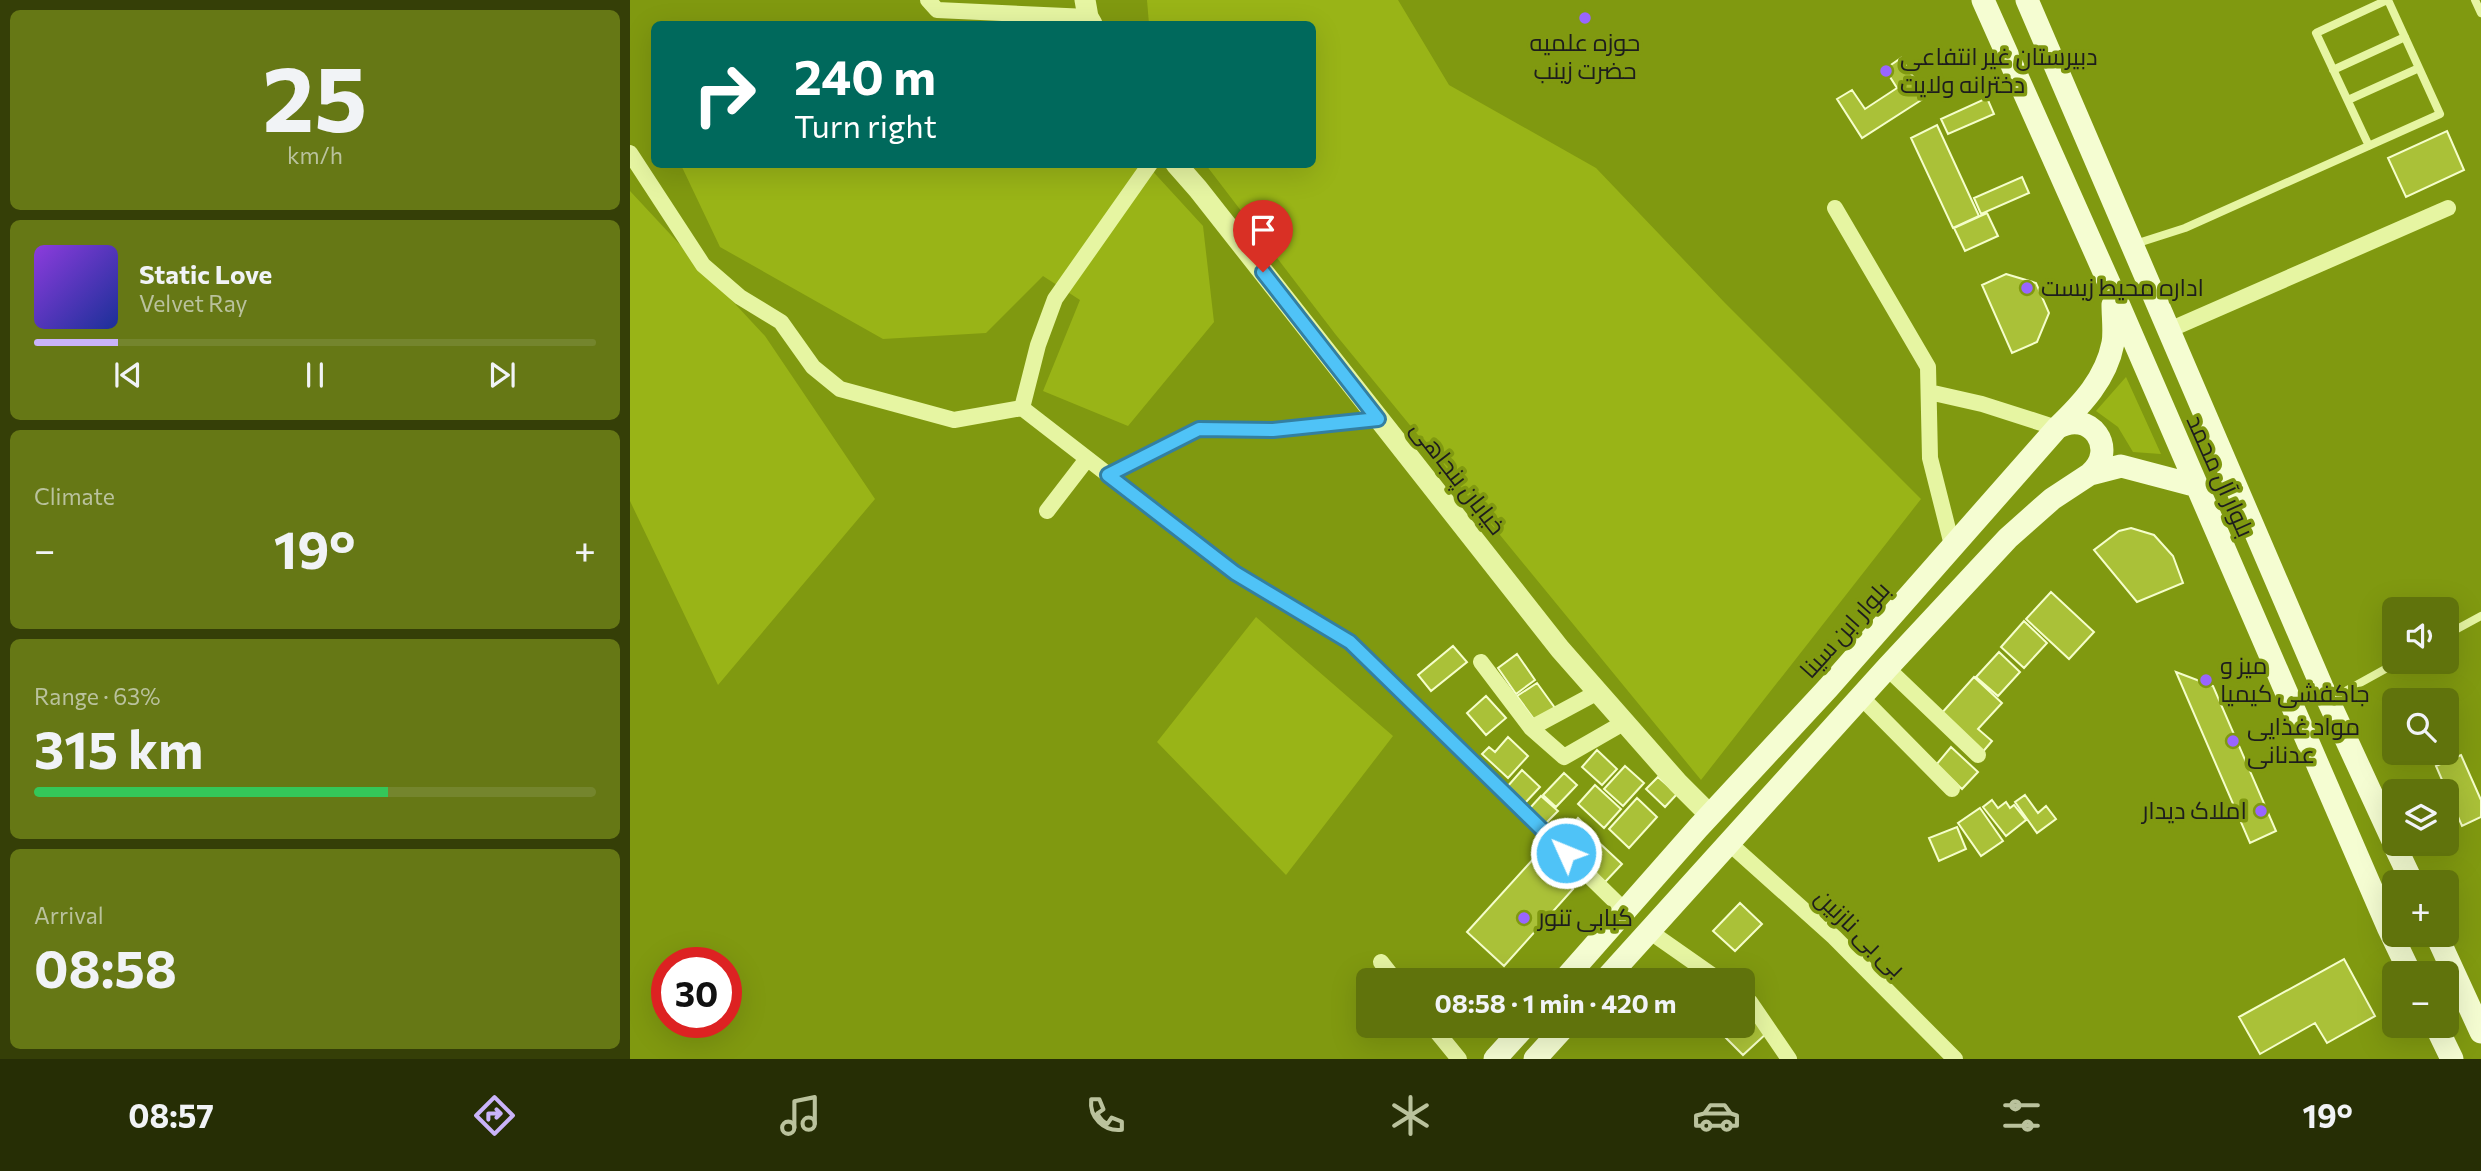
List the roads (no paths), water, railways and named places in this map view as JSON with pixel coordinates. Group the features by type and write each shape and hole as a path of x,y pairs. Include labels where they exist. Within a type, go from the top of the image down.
{"main road":[{"name":"بلوار آل محمد","path":"1983,0 2405,961"},
{"name":"بلوار آل محمد","path":"2027,0 2328,701 2382,818"},
{"name":"بلوار ابن سینا","path":"1575,968 1953,549 2057,428 2085,400 2102,374 2113,342 2112,292"},
{"path":"1616,968 1886,668 2008,538 2052,499 2095,469 2102,455 2102,447 2096,433 2077,423 2057,428"},
{"path":"2090,474 2121,466 2197,486"},
{"path":"2347,833 2382,820"},
{"path":"2442,947 2481,1032"},
{"path":"1495,1059 1514,1038"},
{"path":"1535,1059 1554,1038"},
{"path":"2442,1038 2452,1059"}],"street":[{"path":"928,0 937,10 1089,14"},
{"path":"630,153 703,265 740,297 780,322 813,367 840,389 954,420 1022,408 1235,573 1350,642 1625,911"},
{"path":"1022,408 1038,345 1055,299 1147,168"},
{"name":"خیابان پنجاهی","path":"1180,168 1560,649 1678,783 1710,815"},
{"path":"1835,208 1928,367 1930,458 1953,549"},
{"path":"2169,330 2448,208"},
{"path":"1929,392 1982,404 2057,428"},
{"path":"1108,475 1199,429 1273,430 1378,419"},
{"path":"1047,511 1087,459"},
{"path":"1481,662 1531,728 1564,757 1625,722"},
{"path":"1886,668 1978,755"},
{"path":"1531,728 1598,692"},
{"path":"1861,697 1952,789"},
{"name":"بی بی نازنین","path":"1729,843 1834,937 1955,1059"},
{"path":"1649,931 1702,968"},
{"path":"1381,962 1386,968"},
{"path":"1755,1010 1788,1059"},
{"path":"1442,1038 1459,1059"}],"lane":[{"path":"2132,245 2185,229 2370,146 2441,114 2388,0 2316,33 2370,146"},
{"path":"2475,0 2481,13"},
{"path":"2333,70 2405,37"},
{"path":"2348,100 2419,68"},
{"path":"2459,628 2481,616"},
{"path":"2328,701 2382,671"}],"place":[{"name":"حوزه علمیه حضرت زینب","path":"1585,18"},
{"name":"دبیرستان غیر انتفاعی دخترانه ولایت","path":"1886,71"},
{"name":"اداره محیط زیست","path":"2027,288"},
{"name":"میز و جاکفشی کیمیا","path":"2206,680"},
{"name":"مواد غذایی عدنانی","path":"2233,741"},
{"name":"املاک دیدار","path":"2261,811"},
{"name":"کبابی تنور","path":"1524,918"}]}
